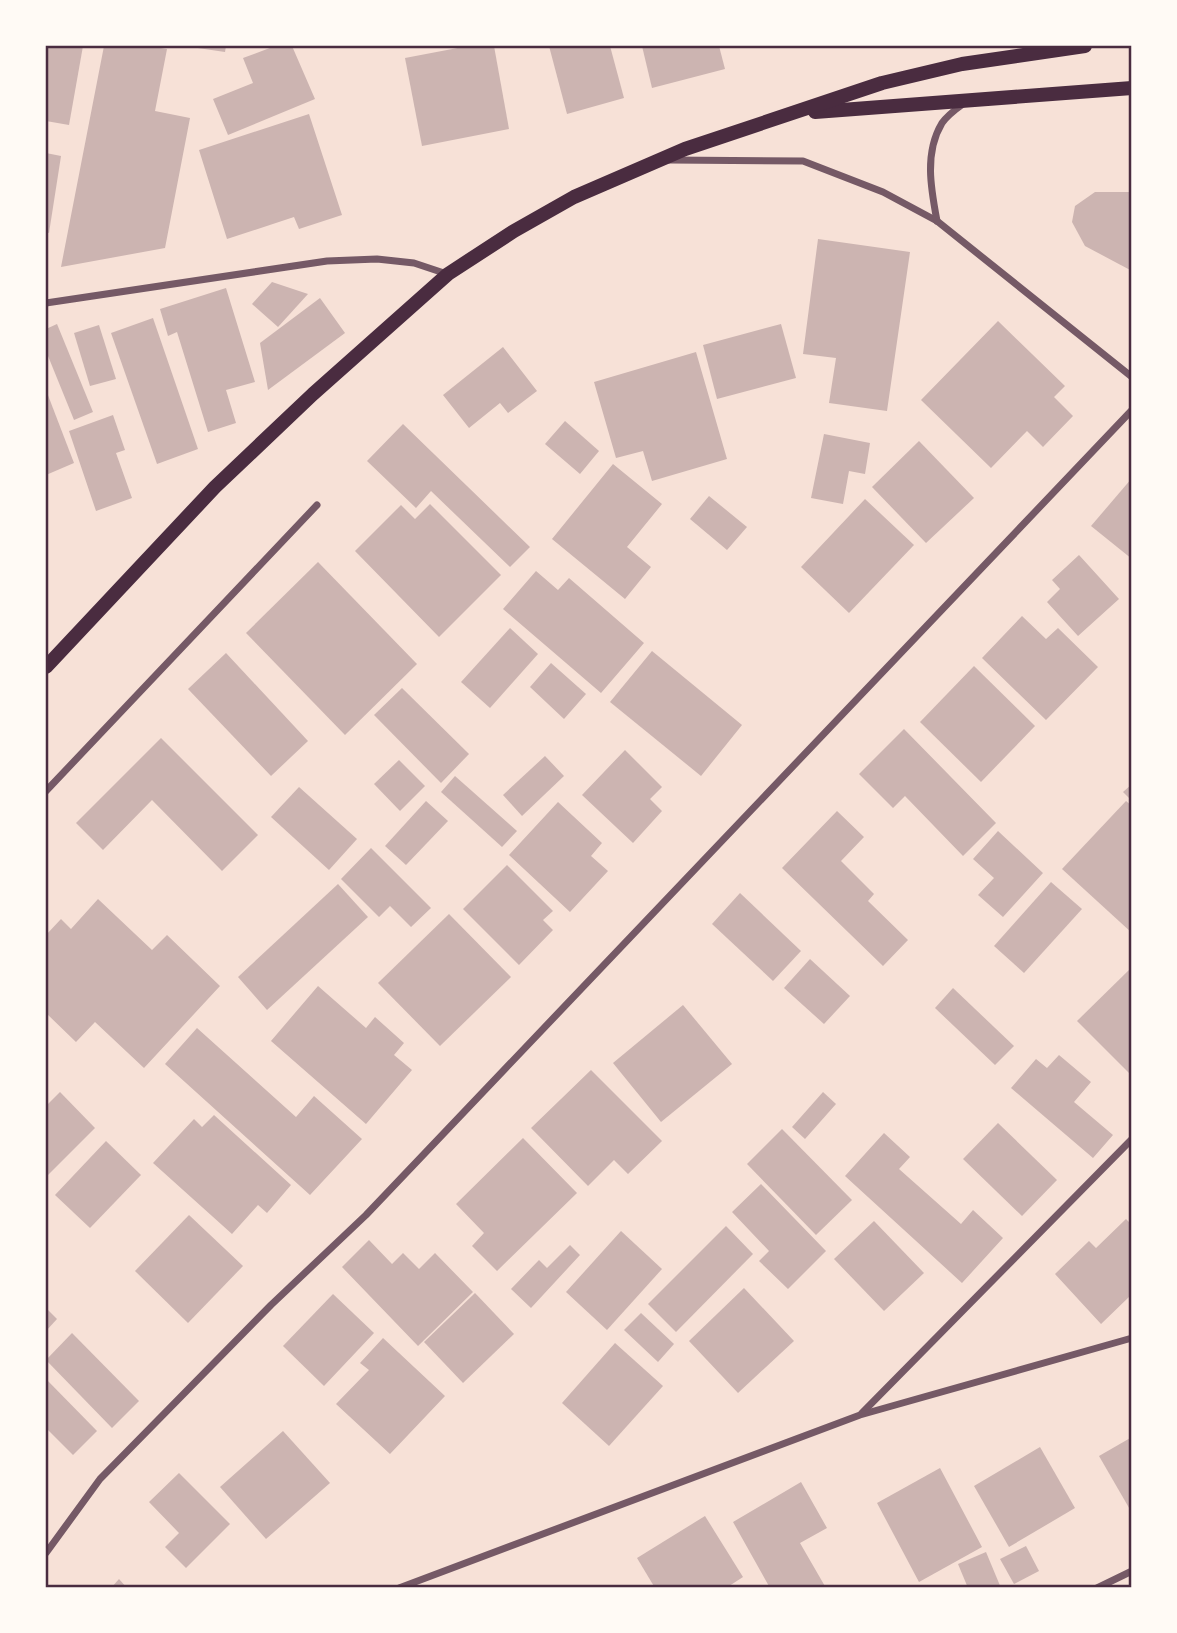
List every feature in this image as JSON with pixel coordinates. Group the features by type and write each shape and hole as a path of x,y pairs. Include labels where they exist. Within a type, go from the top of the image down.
{"main road":[{"path":"46,667 215,487 313,394 448,274 514,231 574,197 685,149 882,83 961,64 1085,46"},
{"path":"793,114 1132,88"}],"street":[{"path":"937,221 929,176 934,144 943,121 966,101"},
{"path":"661,160 803,160 883,192 937,221 1132,377"},
{"path":"46,303 327,261 377,259 414,263 448,274"},
{"path":"46,1553 100,1479 271,1305 366,1215 1132,410"},
{"path":"46,791 317,505"},
{"path":"860,1415 1132,1139"},
{"path":"400,1587 860,1415 1132,1338"},
{"path":"1097,1587 1132,1571"}],"building":[{"path":"47,46 83,46 69,125 46,121"},
{"path":"104,46 167,49 155,111 190,118 165,248 61,267"},
{"path":"184,46 226,46 225,52"},
{"path":"275,46 292,46 315,99 228,135 213,99 253,83 243,58"},
{"path":"468,46 494,46 509,129 422,146 405,58"},
{"path":"549,46 610,46 624,98 567,114"},
{"path":"642,46 719,46 725,69 652,88"},
{"path":"309,114 342,215 299,229 294,217 227,239 199,150"},
{"path":"46,153 61,156 49,233 46,232"},
{"path":"1095,192 1132,192 1132,271 1085,246 1072,222 1075,206"},
{"path":"818,239 910,252 887,411 829,403 836,358 803,354"},
{"path":"272,282 308,294 278,327 252,304"},
{"path":"226,288 255,382 226,390 236,423 208,432 177,332 168,336 160,309"},
{"path":"320,298 345,333 268,390 260,343"},
{"path":"153,318 198,449 157,464 111,333"},
{"path":"998,321 1065,386 1054,397 1073,416 1043,447 1027,431 991,468 921,400"},
{"path":"57,324 93,412 74,420 46,351 46,329"},
{"path":"781,324 796,378 717,399 703,345"},
{"path":"99,325 116,379 90,386 74,333"},
{"path":"503,347 537,391 508,413 500,403 469,428 443,395"},
{"path":"696,352 727,459 652,481 643,451 616,458 594,382"},
{"path":"46,390 74,463 46,475"},
{"path":"113,415 125,450 116,453 132,498 96,511 69,431"},
{"path":"565,421 599,451 580,474 545,444"},
{"path":"403,424 530,547 510,567 431,491 416,508 367,461"},
{"path":"824,434 870,443 865,474 849,471 843,504 811,498"},
{"path":"919,441 974,498 926,543 872,487"},
{"path":"613,464 662,504 627,547 651,567 625,599 552,539"},
{"path":"1132,478 1132,559 1091,526"},
{"path":"709,496 747,527 727,550 690,519"},
{"path":"865,499 914,545 849,613 801,567"},
{"path":"430,504 501,575 439,637 355,551 401,505 415,519"},
{"path":"1079,555 1119,599 1078,636 1047,602 1060,589 1052,580"},
{"path":"318,562 417,664 345,735 246,633"},
{"path":"536,571 558,590 569,578 644,643 601,693 503,609"},
{"path":"1022,616 1046,639 1058,628 1098,667 1046,720 982,658"},
{"path":"510,628 538,654 490,708 461,682"},
{"path":"652,651 742,725 701,776 610,702"},
{"path":"226,653 308,741 271,776 188,689"},
{"path":"551,663 586,694 564,719 530,687"},
{"path":"974,666 1035,726 981,782 920,722"},
{"path":"402,688 469,754 441,783 374,715"},
{"path":"904,729 996,823 963,856 905,796 893,808 859,774"},
{"path":"161,738 258,835 222,871 152,800 103,850 76,823"},
{"path":"625,750 662,787 650,799 662,811 633,843 582,795"},
{"path":"545,756 564,776 522,816 503,795"},
{"path":"399,760 425,786 400,811 374,784"},
{"path":"455,776 517,831 502,847 441,792"},
{"path":"1132,784 1132,801 1123,792"},
{"path":"299,787 357,839 329,870 271,817"},
{"path":"426,801 448,821 406,865 385,846"},
{"path":"1126,801 1132,806 1132,933 1062,869"},
{"path":"558,802 602,843 591,856 608,871 570,912 509,855"},
{"path":"837,811 864,837 841,861 874,894 868,901 908,940 883,966 782,868"},
{"path":"998,831 1043,873 1003,917 978,895 994,878 973,859"},
{"path":"371,848 431,908 411,927 390,906 379,917 341,879"},
{"path":"507,865 553,911 543,920 553,930 519,965 463,909"},
{"path":"1051,882 1082,909 1024,973 994,946"},
{"path":"338,884 368,917 267,1010 238,977"},
{"path":"740,893 801,951 773,981 712,924"},
{"path":"98,899 152,950 167,935 220,986 144,1068 95,1022 76,1042 46,1013 46,935 61,919 71,929"},
{"path":"449,914 511,977 440,1046 378,983"},
{"path":"810,959 850,996 824,1024 784,988"},
{"path":"1130,969 1132,971 1132,1076 1077,1021"},
{"path":"318,986 366,1028 375,1017 404,1043 394,1055 412,1070 366,1124 271,1041"},
{"path":"953,988 1014,1046 995,1065 935,1008"},
{"path":"683,1005 732,1064 661,1122 613,1063"},
{"path":"197,1028 296,1117 314,1096 362,1139 310,1195 165,1064"},
{"path":"1059,1055 1091,1082 1074,1102 1113,1135 1093,1158 1011,1088 1036,1059 1047,1068"},
{"path":"591,1070 662,1141 628,1174 614,1160 588,1186 531,1128"},
{"path":"60,1092 95,1128 46,1177 46,1106"},
{"path":"823,1092 836,1104 805,1139 792,1127"},
{"path":"214,1115 291,1185 267,1213 258,1205 232,1234 153,1163 194,1119 202,1127"},
{"path":"998,1123 1057,1180 1022,1216 963,1159"},
{"path":"782,1129 852,1200 816,1235 747,1164"},
{"path":"884,1133 910,1157 899,1169 961,1224 973,1210 1003,1238 962,1283 845,1176"},
{"path":"523,1138 577,1193 497,1271 472,1246 484,1233 456,1204"},
{"path":"106,1141 141,1175 90,1228 55,1195"},
{"path":"761,1184 826,1251 788,1289 759,1261 769,1251 732,1212"},
{"path":"189,1215 243,1266 188,1323 135,1271"},
{"path":"1126,1219 1132,1225 1132,1300 1129,1297 1101,1324 1055,1274 1089,1241 1096,1248"},
{"path":"874,1221 924,1273 884,1311 834,1259"},
{"path":"726,1226 753,1254 676,1332 648,1304"},
{"path":"621,1231 662,1269 607,1330 566,1292"},
{"path":"369,1240 392,1264 403,1253 419,1269 435,1253 473,1292 418,1346 342,1267"},
{"path":"570,1245 580,1255 531,1308 511,1289 539,1260 547,1268"},
{"path":"744,1288 794,1341 738,1393 689,1341"},
{"path":"475,1293 514,1334 463,1383 424,1342"},
{"path":"333,1294 374,1333 324,1386 283,1346"},
{"path":"46,1308 57,1319 46,1331"},
{"path":"641,1313 674,1344 658,1362 624,1330"},
{"path":"72,1333 139,1401 112,1428 46,1360"},
{"path":"383,1338 445,1396 390,1454 336,1404 369,1370 360,1363"},
{"path":"615,1343 663,1386 609,1446 562,1403"},
{"path":"46,1379 97,1431 73,1455 46,1428"},
{"path":"283,1431 330,1483 266,1539 220,1487"},
{"path":"1132,1437 1132,1513 1099,1456"},
{"path":"1040,1447 1075,1508 1009,1547 974,1486"},
{"path":"940,1468 982,1547 919,1582 877,1503"},
{"path":"179,1473 230,1524 186,1568 165,1547 179,1533 149,1502"},
{"path":"801,1482 827,1528 800,1543 826,1588 770,1588 733,1522"},
{"path":"705,1516 743,1577 726,1588 655,1588 637,1558"},
{"path":"1026,1546 1039,1571 1014,1584 1000,1559"},
{"path":"986,1552 1001,1588 968,1588 958,1564"},
{"path":"119,1579 127,1588 111,1588"}]}
